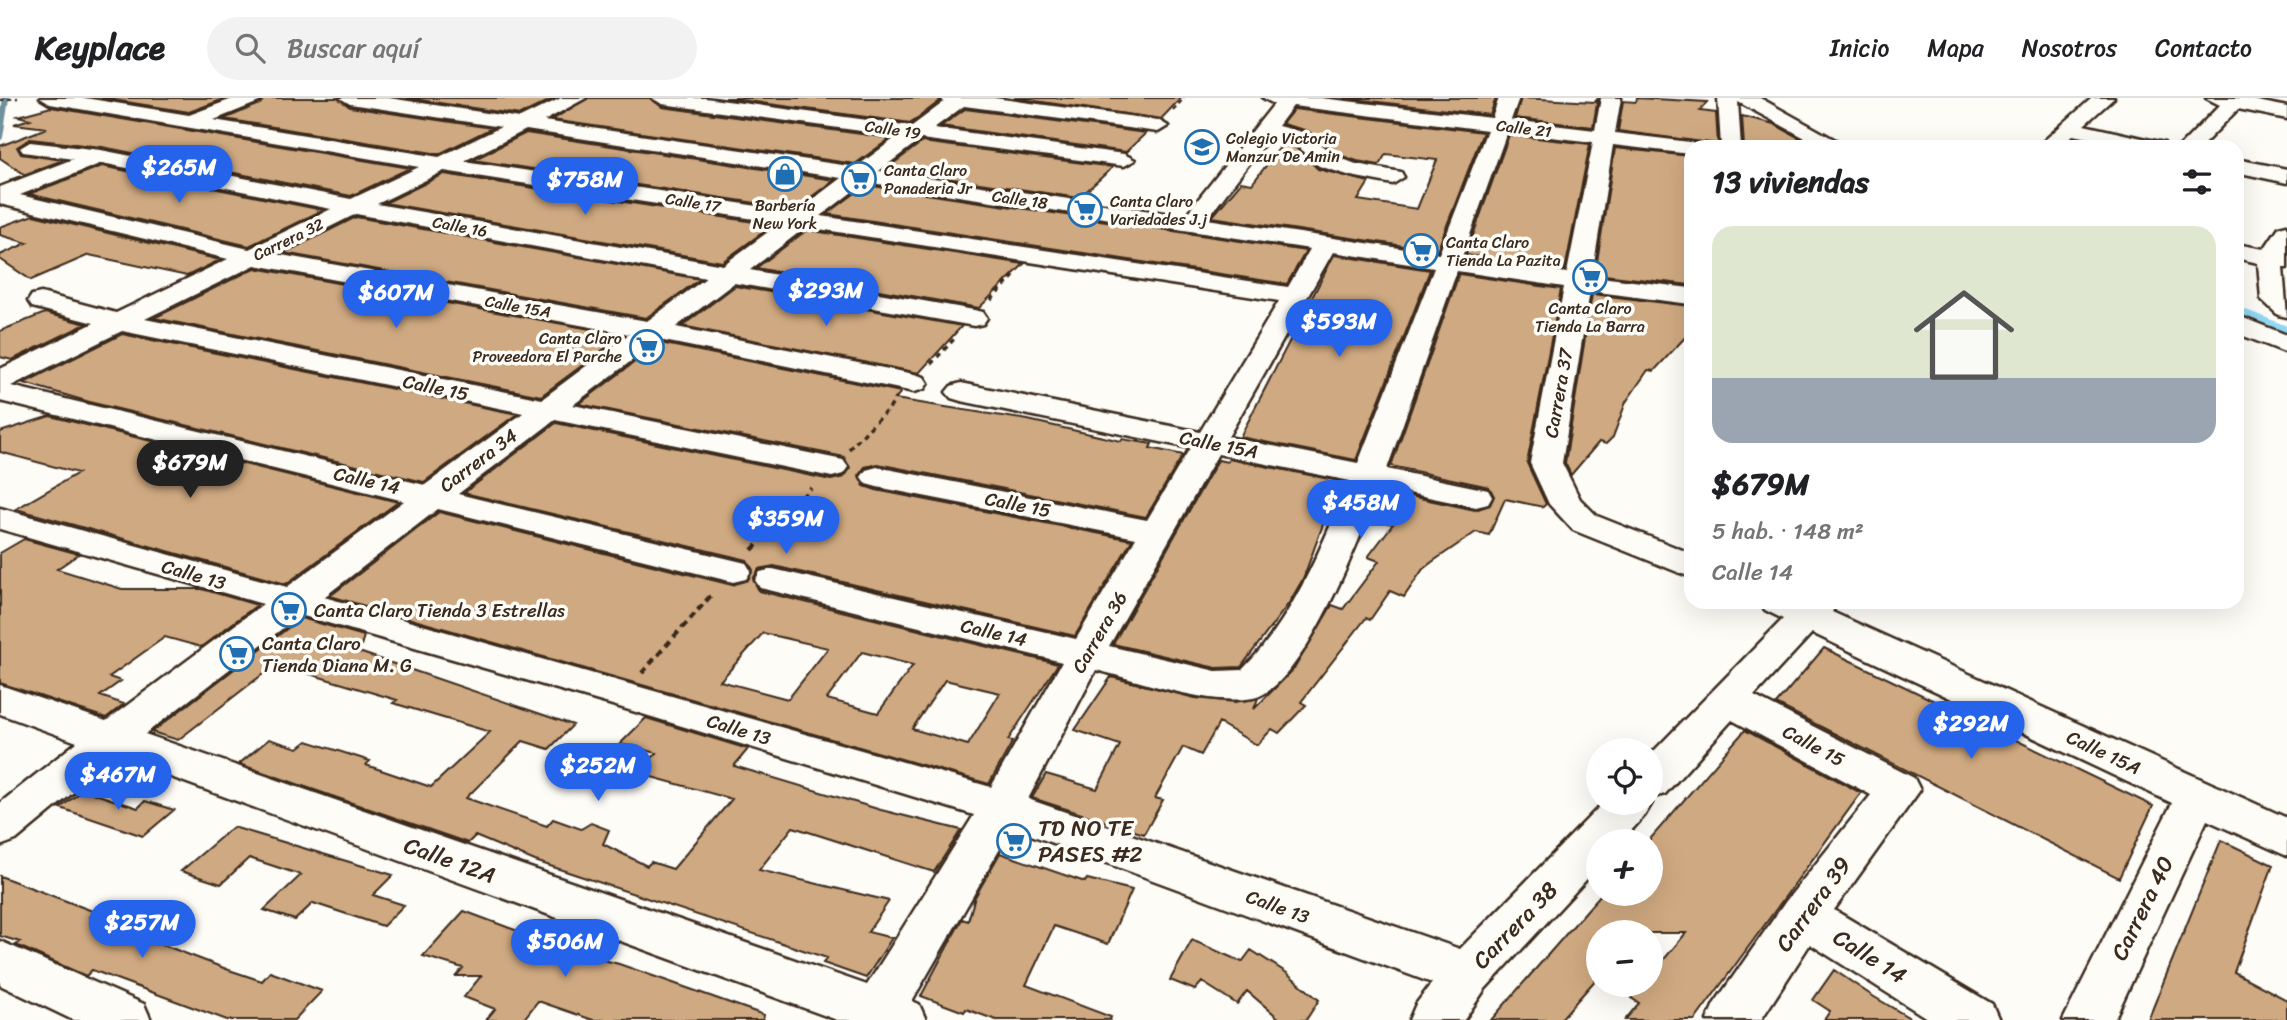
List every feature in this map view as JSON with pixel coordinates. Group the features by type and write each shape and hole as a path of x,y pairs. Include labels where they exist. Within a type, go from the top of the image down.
{"street":[{"name":"Calle 17","path":"50,98 442,164 1295,296"},
{"path":"0,196 252,98"},
{"name":"Calle 18","path":"350,98 1578,282 1684,295"},
{"name":"Carrera 32","path":"2,397 119,322 576,98"},
{"name":"Calle 19","path":"662,98 1125,160"},
{"path":"958,98 1158,126"},
{"name":"Carrera 34","path":"0,828 110,739 650,330 803,219 958,98"},
{"name":"Carrera 37","path":"1611,98 1546,463 1566,504 1585,523 1684,564"},
{"path":"1728,98 1731,140"},
{"path":"1745,98 1825,140"},
{"path":"2055,140 2104,98"},
{"path":"1191,224 1265,129 1283,99"},
{"name":"Calle 21","path":"1283,99 1504,111 1605,138 1684,147"},
{"path":"2194,140 2225,100 2287,113"},
{"name":"Calle 14","path":"773,580 1216,685 1252,684 1278,657 1311,607 1369,475 1504,111"},
{"path":"2070,128 2125,140"},
{"path":"1265,129 1299,137 1327,161 1351,170 1392,177"},
{"name":"Calle 16","path":"30,148 101,156 354,207 974,318"},
{"path":"2244,167 2287,176"},
{"name":"Calle 15A","path":"0,196 252,257 650,330 914,383"},
{"path":"2287,232 2278,260 2274,299 2287,309"},
{"name":"Carrera 36","path":"884,1017 1086,653 1325,244"},
{"path":"2244,253 2278,260"},
{"name":"Calle 15","path":"41,301 119,322 832,467"},
{"path":"2244,326 2287,345"},
{"name":"Calle 15A","path":"961,392 1476,497"},
{"name":"Calle 14","path":"2,397 431,495 733,571"},
{"name":"Calle 15","path":"877,477 1158,531"},
{"name":"Calle 13","path":"0,518 624,694 1002,807 1468,974"},
{"path":"1663,768 1728,700 1799,609"},
{"name":"Calle 15A","path":"1807,609 2287,838"},
{"name":"Calle 12A","path":"0,699 884,1017"},
{"name":"Calle 15","path":"1728,700 1899,790"},
{"name":"Carrera 39","path":"1732,1020 1802,915 1899,790"},
{"name":"Carrera 40","path":"2088,1020 2197,796"},
{"name":"Carrera 38","path":"1434,1020 1468,974 1619,815"},
{"name":"Calle 14","path":"1802,915 1974,1020"},
{"path":"0,962 126,1020"}],"path":[{"path":"0,100 16,98"}],"building":[{"path":"101,98 227,98 189,112"},
{"path":"265,98 338,98 350,107 492,128 439,154 224,119 260,104"},
{"path":"406,98 555,98 520,115"},
{"path":"588,98 650,98 662,107 891,138 855,164 552,120"},
{"path":"725,98 938,98 940,101 911,123"},
{"path":"1014,98 1181,98 1161,119"},
{"path":"1344,98 1496,98 1490,115"},
{"path":"1521,98 1595,102 1598,98 1593,127 1515,118"},
{"path":"1637,98 1707,102 1700,111 1716,113 1718,140 1687,140 1618,131 1623,101 1636,102"},
{"path":"51,107 410,168 351,196 102,147 30,139 17,147 21,154 63,160 24,175 0,158 0,146 47,128 14,124 30,119 18,116"},
{"path":"965,109 1146,133 1126,152 941,126"},
{"path":"1294,109 1483,132 1437,251 1212,217 1241,182 1252,184 1284,142 1291,143 1318,169 1369,182 1358,200 1417,209 1437,160 1386,154 1379,165 1336,154 1308,131 1282,124"},
{"path":"1742,116 1774,124 1803,140 1744,140"},
{"path":"526,133 834,180 795,209 473,160"},
{"path":"1509,135 1590,144 1565,270 1466,255"},
{"path":"922,142 1113,167 1079,198 886,169"},
{"path":"1615,148 1684,155 1684,284 1595,274"},
{"path":"102,166 323,210 249,246 29,194"},
{"path":"444,174 773,225 722,262 385,203"},
{"path":"866,185 1306,251 1287,284 827,214"},
{"path":"33,215 220,260 187,276 89,255 31,280 0,259 0,255 27,243 0,235 0,227"},
{"path":"356,217 700,279 646,318 284,253"},
{"path":"807,230 1024,264 979,308 756,268"},
{"path":"1334,255 1430,270 1356,460 1240,437"},
{"path":"255,268 623,335 541,396 154,318"},
{"path":"1459,274 1561,289 1527,463 1546,504 1543,507 1505,499 1489,535 1476,532 1432,562 1423,569 1404,597 1390,591 1370,620 1366,618 1301,702 1306,705 1279,733 1272,729 1257,745 1219,723 1201,755 1183,747 1155,798 1163,800 1144,834 1032,798 1046,774 1097,789 1120,745 1075,730 1111,677 1195,698 1235,702 1258,698 1254,709 1294,669 1332,605 1343,609 1379,561 1368,557 1393,524 1383,522 1396,493 1475,510 1490,505 1494,496 1489,487 1391,466"},
{"path":"735,286 962,326 919,373 682,326"},
{"path":"1592,294 1684,305 1684,338 1654,371 1648,370 1626,402 1613,437 1606,444 1599,442 1571,475 1565,463"},
{"path":"45,313 86,324 12,360 0,357 0,331"},
{"path":"122,334 517,414 424,482 93,403 24,383"},
{"path":"660,343 901,392 895,399 1028,420 1121,441 1152,444 1150,448 1183,455 1146,517 878,464 865,467 859,475 864,486 876,490 1132,540 1075,636 774,566 759,569 753,579 759,591 1058,664 1008,740 1013,741 989,784 330,596 439,512 732,585 748,580 753,570 747,560 464,493 556,423 831,480 844,477 850,469 844,457 579,404","holes":["763,633 828,648 788,699 720,681","862,652 913,665 878,713 827,699","945,680 1000,693 968,745 912,729"]},
{"path":"50,416 398,502 286,584 16,509 78,473 0,452 0,432"},
{"path":"1229,459 1339,481 1303,579 1289,603 1241,667 1216,668 1113,644 1218,460 1227,462"},
{"path":"24,539 79,554 57,569 122,589 202,589 257,605 201,647 165,637 109,677 121,681 100,696 124,704 106,718 0,683 0,553"},
{"path":"301,618 364,636 359,652 573,725 549,749 523,741 466,798 547,826 553,819 581,829 591,823 609,830 603,844 647,866 651,862 673,869 732,799 637,773 657,753 620,744 646,718 748,749 734,766 881,810 961,830 934,872 793,827 759,870 889,901 868,932 892,938 866,978 823,963 827,958 535,861 475,836 468,843 239,764 269,739 298,748 307,741 370,761 366,765 431,787 490,732 393,703 397,700 276,664 178,740 152,732"},
{"path":"1824,648 2153,806 2119,878 1776,704"},
{"path":"1745,730 1861,793 1695,1020 1625,1020 1639,1003 1632,997 1663,997 1663,960 1686,933 1663,933 1663,920 1586,920 1586,991 1560,1020 1491,1020 1591,906 1663,906 1663,829 1659,829"},
{"path":"83,790 138,808 145,801 174,810 143,836 60,808"},
{"path":"233,827 393,875 373,895 404,905 383,926 313,903 295,920 264,910 301,875 249,858 221,884 181,871"},
{"path":"2221,840 2273,865 2234,972 2287,1000 2287,1020 2148,1020"},
{"path":"1000,853 1085,882 1087,879 1132,890 1108,944 1054,926 1026,985 1111,1017 1110,1020 996,1020 966,1009 964,1012 921,996 962,919 968,921 975,897"},
{"path":"0,876 95,912 90,917 229,970 262,981 270,972 322,991 294,1020 227,1020 92,970 86,976 16,945 20,942 0,936"},
{"path":"464,911 577,953 619,964 764,1015 763,1020 593,1020 538,1001 523,1020 486,1020 495,1009 464,997 481,976 456,976 463,968 423,956"},
{"path":"1192,940 1242,962 1251,950 1287,973 1319,1000 1306,1020 1281,1020 1247,991 1237,1004 1202,982 1195,990 1170,980"},
{"path":"1834,970 1913,1020 1824,1020 1830,1011 1813,1000"}],"waterway":[{"path":"0,137 6,98"},
{"path":"2244,316 2287,335"}],"place":[{"name":"Colegio Victoria Manzur De Amin","path":"1202,147"},
{"name":"Barbería New York","path":"785,174"},
{"name":"Canta Claro Panaderia Jr","path":"859,179"},
{"name":"Canta Claro Variedades J.j","path":"1085,210"},
{"name":"Canta Claro Tienda La Pazita","path":"1421,251"},
{"name":"Canta Claro Tienda La Barra","path":"1590,277"},
{"name":"Canta Claro Proveedora El Parche","path":"647,347"},
{"name":"Canta Claro Tienda 3 Estrellas","path":"289,610"},
{"name":"Canta Claro Tienda Diana M. G","path":"237,654"},
{"name":"TD NO TE PASES #2","path":"1014,841"}]}
